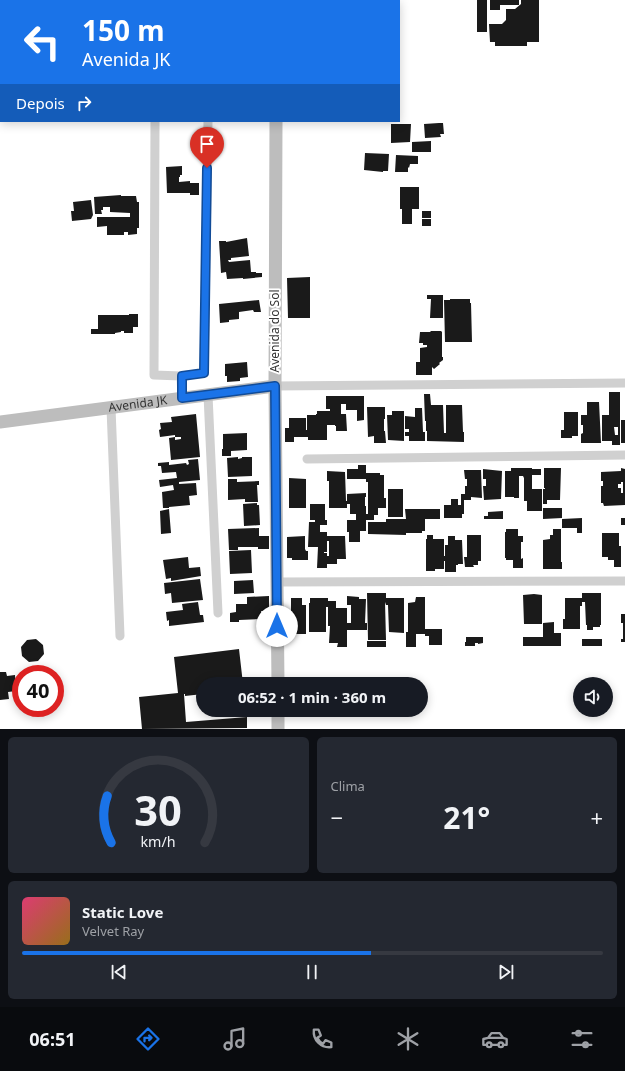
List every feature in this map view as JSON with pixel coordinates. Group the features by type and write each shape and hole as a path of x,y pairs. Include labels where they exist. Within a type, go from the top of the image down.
{"street":[{"path":"155,122 154,375 182,376 204,373 208,122"},
{"name":"Avenida do Sol","path":"276,122 275,386 278,677"},
{"path":"182,376 182,398"},
{"path":"275,386 625,382"},
{"name":"Avenida JK","path":"0,422 275,386"},
{"path":"208,395 218,612"},
{"path":"110,408 120,636"},
{"path":"307,459 625,455"},
{"path":"277,582 625,581"},
{"path":"278,717 278,729"}],"building":[{"path":"477,0 487,0 487,32 477,32"},
{"path":"490,0 519,0 519,5 500,5 500,10 490,10"},
{"path":"521,0 539,0 539,42 527,42 527,46 495,46 495,42 490,42 489,24 502,24 506,20 506,9 515,9 521,4"},
{"path":"443,123 444,134 440,134 441,137 425,138 424,124"},
{"path":"391,124 411,124 410,142 391,143"},
{"path":"431,141 431,152 412,152 412,142"},
{"path":"365,153 389,154 388,171 383,172 364,170"},
{"path":"396,155 418,156 418,164 410,164 409,168 408,167 408,172 395,172"},
{"path":"182,166 182,175 179,177 179,182 190,181 190,183 199,183 199,195 190,195 190,193 167,193 166,167"},
{"path":"400,187 419,187 419,209 412,209 412,224 402,224"},
{"path":"121,195 136,196 137,202 139,202 139,228 137,228 137,234 128,235 128,232 124,232 124,235 107,235 107,226 97,227 97,217 130,217 130,213 110,212 110,207 103,207 103,210 101,210 102,214 95,214 94,197"},
{"path":"91,200 93,215 91,219 72,221 71,211 74,211 73,202"},
{"path":"422,211 431,211 431,218 422,218"},
{"path":"422,219 431,219 431,226 422,226"},
{"path":"247,238 249,256 231,258 231,260 228,260 229,262 250,260 251,272 262,273 262,277 227,279 226,272 221,273 219,241 226,242"},
{"path":"310,277 310,318 288,318 287,278"},
{"path":"427,295 443,295 443,318 430,318 431,299 427,299"},
{"path":"470,299 472,342 445,342 444,300"},
{"path":"259,300 261,312 254,312 253,310 239,312 239,319 220,323 219,304"},
{"path":"138,314 138,327 133,327 133,333 124,333 124,331 121,331 115,334 91,334 91,329 98,329 98,315"},
{"path":"420,332 442,332 443,360 434,369 432,367 432,375 416,375 416,362 420,362 420,348 427,347 427,345 423,345 423,343 419,343"},
{"path":"247,362 248,377 240,378 240,381 227,382 227,376 225,376 225,364"},
{"path":"609,392 620,392 620,445 612,445 612,441 602,441 602,415 609,415","holes":["614,427 618,427 618,435 615,435"]},
{"path":"424,394 430,394 431,405 443,405 444,433 446,433 446,405 462,405 464,442 427,441"},
{"path":"326,396 364,396 364,420 357,421 357,410 346,410 346,404 341,404 341,414 346,414 347,431 336,431 335,425 327,425 327,440 308,440 308,437 294,437 294,442 285,442 285,428 289,428 289,418 306,418 307,430 307,415 316,415 317,411 330,411 330,409 326,409"},
{"path":"587,402 599,402 601,443 581,443 583,425 581,425 581,415 587,415"},
{"path":"367,407 385,407 384,431 386,443 374,443 374,436 368,437"},
{"path":"415,408 422,408 425,441 409,441 409,436 405,436 405,432 409,432 409,429 405,429 405,416 415,417"},
{"path":"392,411 404,411 404,441 388,440 387,415 392,415"},
{"path":"564,412 578,412 578,436 572,436 572,438 561,438 561,430 564,430"},
{"path":"196,414 200,457 171,460 169,438 175,437 175,435 160,437 159,430 161,429 160,423 172,422 171,417","holes":["175,437 181,437 181,439 175,440"]},
{"path":"621,420 625,420 625,443 621,443"},
{"path":"247,433 247,450 231,451 231,456 222,456 223,434"},
{"path":"238,457 238,459 242,457 252,457 252,476 228,477 227,458"},
{"path":"198,459 200,480 179,482 179,484 196,483 197,495 189,496 190,505 163,508 162,492 174,490 173,485 160,487 159,480 177,478 176,472 162,473 161,466 158,466 158,463 169,462 169,465 186,463 187,465 189,464 188,460"},
{"path":"358,465 366,465 366,473 380,473 380,475 384,475 384,498 386,498 386,508 378,508 378,515 374,515 374,520 366,520 366,531 360,531 360,542 349,542 347,520 356,520 356,514 350,514 350,504 347,504 347,508 329,508 329,481 327,481 327,471 345,472 346,501 347,494 366,493 365,506 366,514 368,514 368,482 366,482 366,479 347,479 347,469 358,469"},
{"path":"511,468 541,469 541,475 532,475 532,489 542,489 542,511 527,511 527,501 524,501 523,476 519,476 519,498 505,497 505,471 511,471"},
{"path":"544,468 561,468 560,500 547,500 547,504 543,504 543,489 545,489"},
{"path":"621,468 625,469 625,505 604,506 603,503 601,503 601,486 603,486 603,481 601,481 601,472 621,471","holes":["623,482 623,493 621,493 621,488 618,488 618,484"]},
{"path":"483,469 502,471 501,499 484,500 483,486 486,486 486,479 483,479"},
{"path":"464,470 481,470 482,498 471,497 471,500 464,500 464,514 462,514 462,518 444,518 444,505 451,505 451,499 458,499 458,505 461,505 461,494 465,494 465,486 467,486 467,479 465,479"},
{"path":"289,478 306,479 306,508 289,508"},
{"path":"228,479 237,479 237,482 259,481 259,485 257,485 258,502 245,502 245,499 228,500"},
{"path":"388,489 403,489 403,517 388,517"},
{"path":"257,503 257,505 259,505 260,525 244,526 243,504"},
{"path":"310,504 325,504 325,520 327,520 327,525 320,525 320,532 327,532 327,536 345,536 346,559 337,559 337,564 327,564 327,568 317,568 318,547 308,547 309,522 315,522 315,520 310,520","holes":["327,541 329,541 329,556 327,556 327,553 324,552 327,552"]},
{"path":"543,508 562,508 562,518 543,519"},
{"path":"169,509 171,533 161,534 160,511"},
{"path":"405,509 440,509 440,519 425,519 425,531 422,531 422,533 406,533 406,535 368,534 368,522 386,522 386,519 406,519"},
{"path":"503,511 503,519 484,519 484,516 488,516 488,512"},
{"path":"582,518 582,533 577,533 577,528 562,528 562,519"},
{"path":"621,518 625,518 625,525 621,525"},
{"path":"259,528 259,536 269,536 269,549 258,549 258,547 238,547 238,550 229,550 228,529"},
{"path":"506,529 518,529 518,536 523,536 523,542 521,542 521,559 523,558 523,568 513,568 513,560 506,560 505,558"},
{"path":"553,529 561,529 562,569 543,569 543,540 550,539 550,535 553,535"},
{"path":"602,533 619,533 619,546 621,546 621,567 614,567 614,560 608,560 608,557 602,557"},
{"path":"427,535 433,535 433,539 444,539 444,556 445,545 448,545 448,536 455,536 455,540 462,540 463,564 456,565 456,572 445,572 445,561 444,569 426,571"},
{"path":"467,535 481,535 481,561 478,561 478,565 473,565 474,567 465,567 464,557 467,557"},
{"path":"305,536 305,549 308,551 308,560 292,560 292,558 287,558 287,537"},
{"path":"251,550 252,573 230,574 229,551"},
{"path":"188,557 189,568 200,567 201,576 171,581 171,578 166,579 163,560"},
{"path":"200,579 203,600 172,603 171,593 165,594 164,583"},
{"path":"253,580 254,593 234,594 234,581"},
{"path":"367,593 386,593 386,598 404,598 404,633 389,632 388,605 386,605 385,602 386,640 368,640"},
{"path":"582,593 601,593 600,627 593,627 593,630 587,630 585,602 582,602 582,606 580,606 580,629 563,629 563,619 565,619 565,598 582,598"},
{"path":"523,595 542,595 542,624 524,624"},
{"path":"269,596 269,611 261,611 262,619 230,622 230,613 236,612 236,604 247,604 247,597"},
{"path":"347,596 366,599 365,623 367,623 367,630 347,630 347,647 337,647 338,643 329,643 330,626 328,626 328,607 326,607 326,632 309,632 310,598 328,598 328,601 336,601 336,608 347,608 347,623 351,623 351,605 347,605"},
{"path":"416,597 425,597 425,629 442,629 442,645 429,645 429,636 425,636 425,634 416,634 416,647 406,647 406,632 408,632 408,603 415,602"},
{"path":"291,598 302,598 302,605 306,605 306,634 291,634"},
{"path":"198,602 200,615 203,615 204,622 169,626 169,620 167,621 166,612 183,610 182,604"},
{"path":"621,614 625,614 625,642 621,642 621,639 623,639 623,623 621,623"},
{"path":"554,622 554,633 561,633 561,646 523,646 523,637 543,637 543,623"},
{"path":"466,637 483,637 483,643 475,643 475,646 465,646"},
{"path":"36,639 43,645 44,654 38,661 29,662 22,656 21,647 27,640"},
{"path":"582,639 602,639 602,646 582,646"},
{"path":"367,641 386,641 386,647 367,647"},
{"path":"239,649 242,677 196,677 196,695 185,696 184,694 186,722 247,717 247,728 142,729 139,697 178,693 174,657"},
{"path":"0,672 6,672 7,676 12,675 12,692 8,692 9,699 0,700"}],"route":[{"path":"207,168 204,373 182,376 182,398 275,386 277,626"}]}
